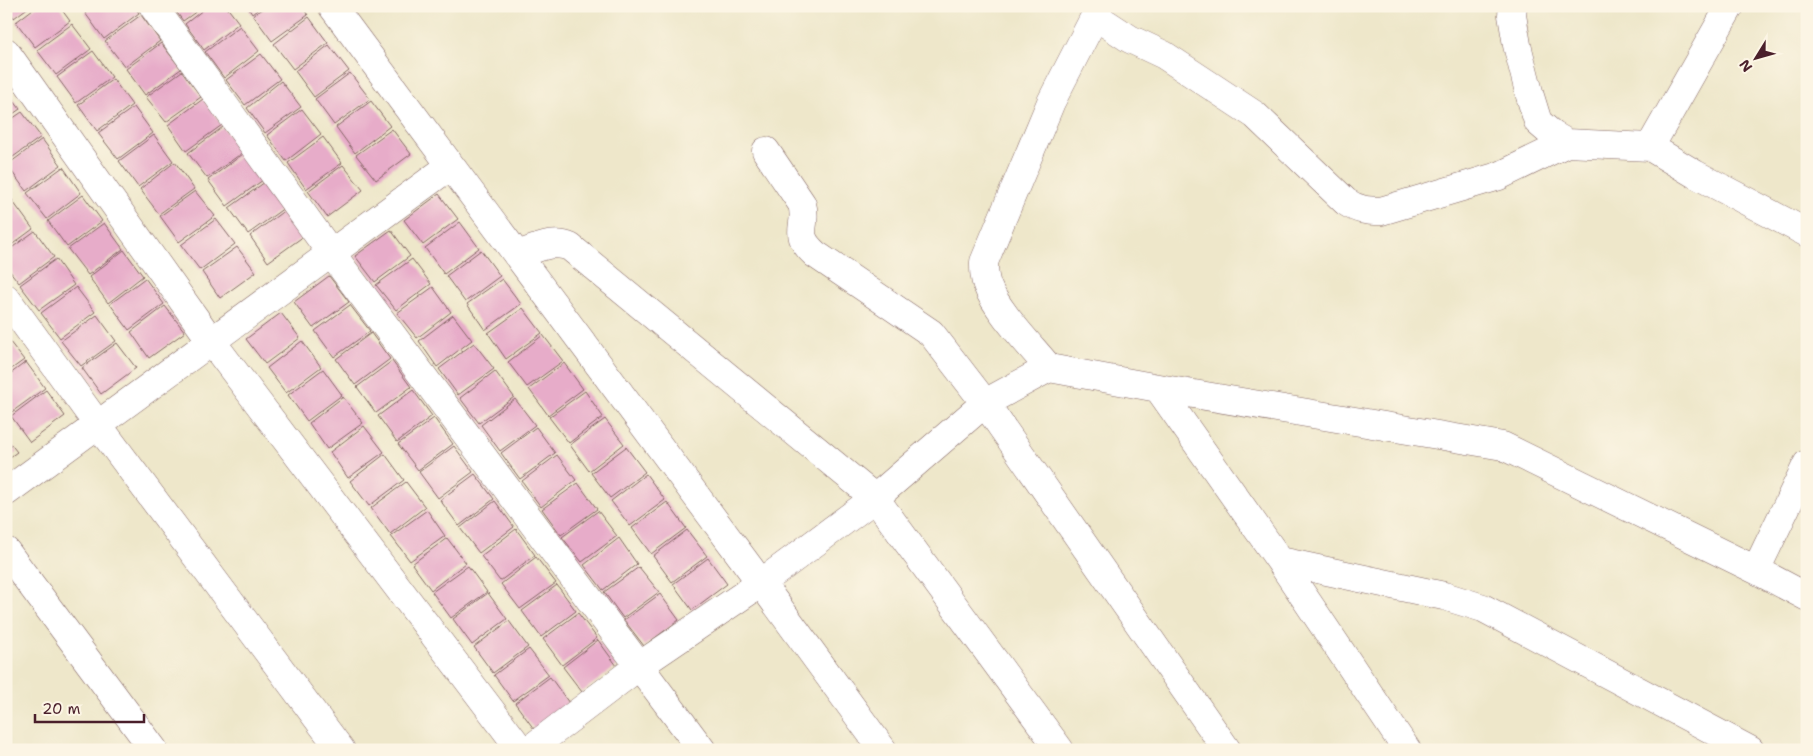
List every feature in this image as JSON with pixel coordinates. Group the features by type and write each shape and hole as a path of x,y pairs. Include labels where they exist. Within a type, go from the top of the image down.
{"street":[{"path":"152,6 331,253 702,750"},
{"path":"332,6 883,750"},
{"path":"1513,6 1512,14 1530,96 1538,122 1552,135 1567,143 1650,147 1695,174 1807,233"},
{"path":"1650,147 1730,6"},
{"path":"1049,368 995,303 983,275 984,262 1091,10 1130,39 1164,55 1255,115 1346,202 1366,212 1381,212 1499,176 1567,143"},
{"path":"6,52 212,342 521,750"},
{"path":"766,151 802,204 804,212 801,235 808,247 815,254 926,328 940,344 985,403 1227,750"},
{"path":"6,492 450,166"},
{"path":"517,255 552,244 564,244 570,247 875,498 1060,750"},
{"path":"6,298 98,425 342,750"},
{"path":"529,750 639,666 761,583 875,498 985,403 1049,368 1503,446 1807,597"},
{"path":"1158,388 1280,561 1407,750"},
{"path":"1756,570 1807,464"},
{"path":"6,551 154,750"},
{"path":"1280,561 1444,596 1483,608 1750,750"}],"building":[{"path":"6,6 30,6 14,18"},
{"path":"37,6 59,6 70,21 35,47 16,22"},
{"path":"94,6 134,6 139,13 104,39 85,13"},
{"path":"172,6 204,6 183,21"},
{"path":"208,6 226,6 239,23 204,50 185,24"},
{"path":"247,6 262,6 252,14"},
{"path":"266,6 301,6 308,15 272,41 253,15"},
{"path":"141,15 160,41 125,67 105,41"},
{"path":"309,17 328,43 293,69 274,44"},
{"path":"72,24 91,49 56,75 37,50"},
{"path":"240,26 259,51 224,78 205,52"},
{"path":"161,43 181,69 145,95 126,69"},
{"path":"329,45 349,71 314,97 295,71"},
{"path":"93,51 112,77 76,103 57,77"},
{"path":"261,54 280,79 245,105 226,80"},
{"path":"182,71 201,97 166,122 146,97"},
{"path":"350,73 370,99 334,125 315,99"},
{"path":"113,79 132,105 97,131 78,105"},
{"path":"281,81 301,107 265,133 247,108"},
{"path":"6,90 20,109 6,119"},
{"path":"203,99 222,125 186,151 168,125"},
{"path":"371,101 390,126 355,153 336,127"},
{"path":"134,107 153,133 118,159 98,133"},
{"path":"302,109 321,134 286,161 267,135"},
{"path":"22,112 41,137 6,162 6,123"},
{"path":"223,127 242,153 207,178 188,153"},
{"path":"392,129 411,154 376,180 356,155"},
{"path":"154,135 173,161 138,187 119,161"},
{"path":"323,137 342,163 306,189 288,163"},
{"path":"42,139 61,165 26,191 7,165"},
{"path":"243,154 263,180 227,206 208,180"},
{"path":"175,162 194,189 159,214 140,189"},
{"path":"343,165 363,190 327,217 308,191"},
{"path":"63,167 81,193 47,219 27,193"},
{"path":"265,182 284,208 248,234 229,208"},
{"path":"195,191 215,216 179,242 160,216"},
{"path":"6,192 13,201 6,206"},
{"path":"439,194 458,219 423,245 404,220"},
{"path":"83,195 102,221 67,247 48,221"},
{"path":"14,203 33,229 6,249 6,209"},
{"path":"285,210 304,236 268,262 250,236"},
{"path":"216,219 235,244 200,270 181,245"},
{"path":"460,222 479,248 444,274 425,248"},
{"path":"104,223 123,249 88,275 68,249"},
{"path":"391,230 410,256 375,282 355,256"},
{"path":"35,231 54,257 19,283 6,266 6,252"},
{"path":"237,247 256,272 220,298 202,272"},
{"path":"124,250 143,276 108,303 89,277"},
{"path":"481,250 500,276 465,302 446,276"},
{"path":"56,259 74,285 39,310 20,285"},
{"path":"412,259 431,284 396,310 376,285"},
{"path":"329,276 349,302 313,328 294,302"},
{"path":"145,278 164,304 129,330 110,304"},
{"path":"502,279 521,304 485,330 467,304"},
{"path":"76,287 95,312 60,338 41,313"},
{"path":"433,287 451,312 417,338 397,313"},
{"path":"350,305 370,331 334,357 315,331"},
{"path":"165,306 185,332 149,358 131,332"},
{"path":"523,308 542,333 506,359 488,333"},
{"path":"281,313 300,338 265,364 246,339"},
{"path":"97,315 116,341 81,366 61,341"},
{"path":"453,315 472,340 437,367 419,341"},
{"path":"371,333 390,359 355,385 336,359"},
{"path":"543,335 563,361 527,387 508,362"},
{"path":"6,337 24,360 6,373"},
{"path":"302,341 321,367 286,393 267,368"},
{"path":"117,343 136,368 101,394 82,368"},
{"path":"474,343 494,369 458,395 439,369"},
{"path":"392,361 411,387 376,413 357,387"},
{"path":"26,362 45,388 9,414 6,410 6,377"},
{"path":"564,363 583,389 548,415 529,389"},
{"path":"323,369 342,395 307,421 288,395"},
{"path":"495,371 514,397 479,423 460,398"},
{"path":"46,390 65,416 30,442 11,416"},
{"path":"413,390 432,416 397,442 378,416"},
{"path":"585,391 603,417 569,443 549,417"},
{"path":"343,397 363,423 327,449 309,423"},
{"path":"515,399 535,425 500,451 481,425"},
{"path":"434,418 453,444 418,470 398,444"},
{"path":"605,419 624,444 589,471 570,445"},
{"path":"364,426 384,452 348,478 330,452"},
{"path":"536,427 555,453 520,479 501,453"},
{"path":"6,438 17,452 6,460"},
{"path":"454,446 473,472 438,498 419,472"},
{"path":"626,447 645,472 610,498 591,473"},
{"path":"385,454 404,480 369,506 350,481"},
{"path":"557,455 576,480 541,507 522,481"},
{"path":"475,474 494,499 459,526 440,500"},
{"path":"646,474 665,500 630,526 611,501"},
{"path":"406,482 425,507 390,534 371,508"},
{"path":"578,483 597,509 561,535 542,509"},
{"path":"495,501 514,527 479,553 460,528"},
{"path":"667,502 686,528 651,554 632,528"},
{"path":"427,510 445,536 410,561 391,536"},
{"path":"598,511 617,536 582,562 562,537"},
{"path":"516,529 535,555 500,581 481,556"},
{"path":"687,530 707,556 672,582 653,556"},
{"path":"447,538 466,563 431,590 412,564"},
{"path":"619,538 637,564 603,590 584,565"},
{"path":"536,557 556,583 520,609 501,584"},
{"path":"708,558 727,584 692,610 673,584"},
{"path":"468,566 487,592 451,618 432,592"},
{"path":"639,567 659,592 623,618 604,592"},
{"path":"557,585 576,611 541,637 522,611"},
{"path":"488,593 507,619 472,645 453,619"},
{"path":"660,594 679,620 644,646 624,620"},
{"path":"578,613 597,638 562,665 543,639"},
{"path":"509,621 528,647 493,673 474,647"},
{"path":"598,640 617,666 582,692 563,667"},
{"path":"529,649 549,675 513,701 494,675"},
{"path":"550,677 569,703 534,729 515,703"}]}
